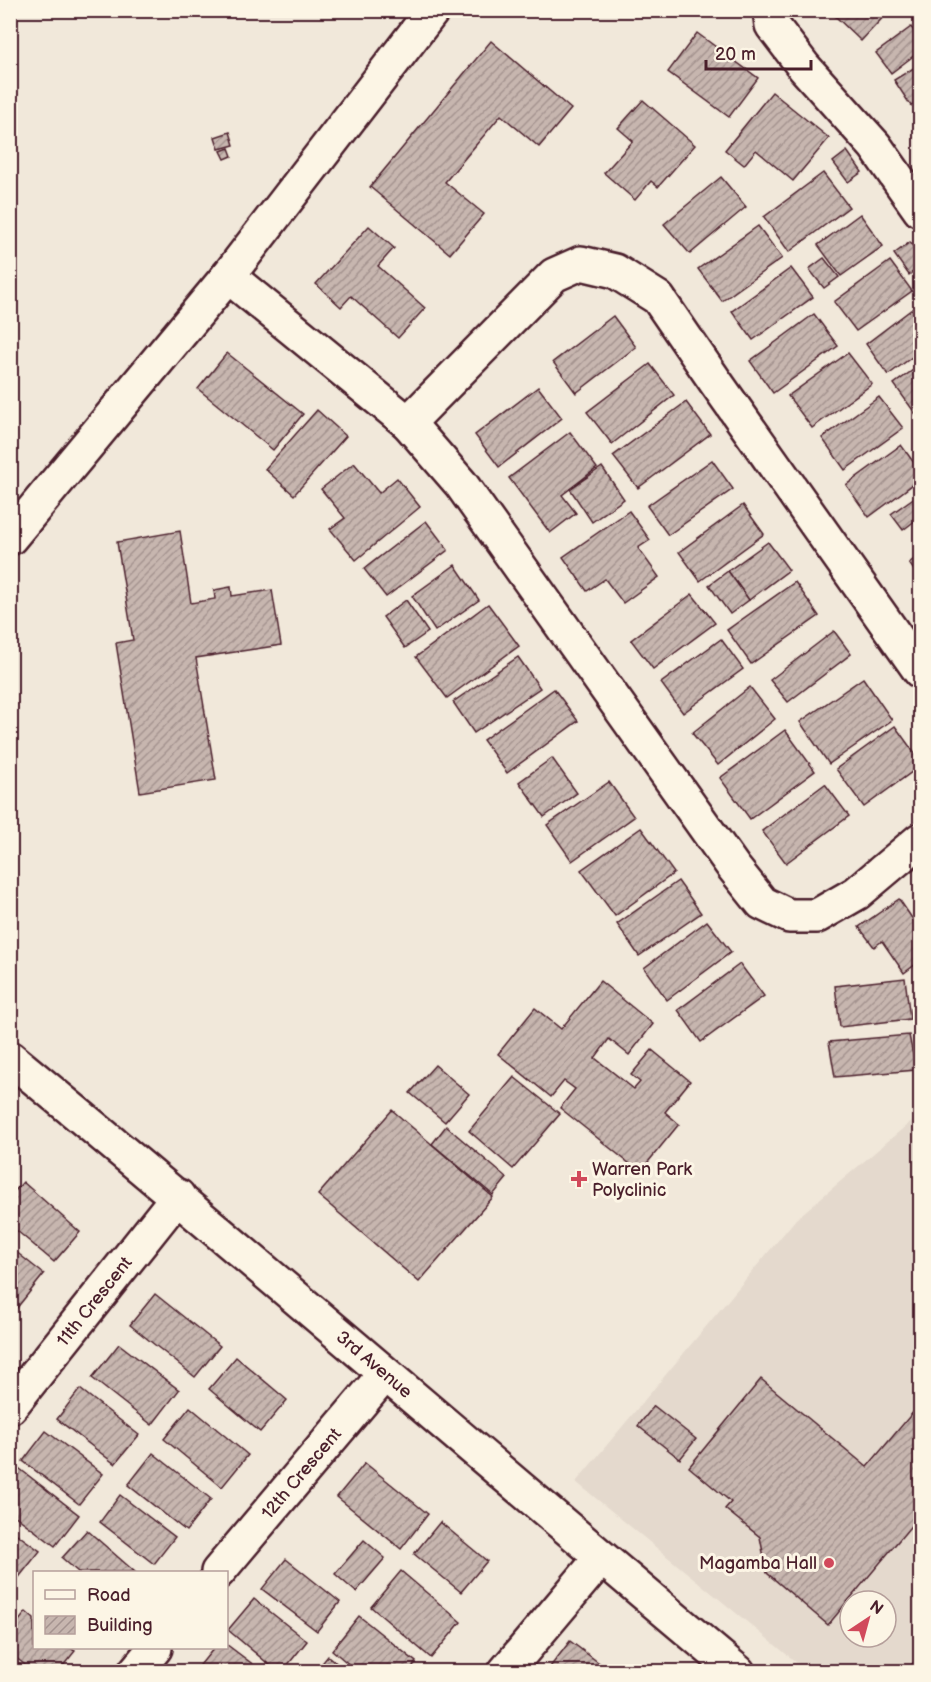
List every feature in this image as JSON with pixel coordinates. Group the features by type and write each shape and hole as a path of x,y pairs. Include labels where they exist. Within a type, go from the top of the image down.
{"street":[{"path":"10,538 228,276 433,10"},
{"path":"770,10 772,25 875,146 921,210"},
{"path":"408,423 554,275 581,263 615,271 658,298 721,391 921,671"},
{"path":"228,276 408,423 461,484 734,868 762,903 789,916 817,916 857,893 921,840"},
{"name":"3rd Avenue","path":"10,1058 178,1196 601,1558 738,1671"},
{"name":"11th Crescent","path":"10,1407 178,1196"},
{"name":"12th Crescent","path":"219,1571 385,1374"},
{"path":"505,1671 601,1558"},
{"path":"135,1671 153,1649"}],"shaded area":[{"path":"920,1114 920,1671 807,1671 576,1482 796,1219"}],"building":[{"path":"841,10 890,10 861,41 835,16"},
{"path":"911,27 920,39 920,51 891,73 876,53"},
{"path":"697,33 758,78 729,117 668,72"},
{"path":"491,41 571,109 539,147 501,115 445,182 484,214 450,254 370,187"},
{"path":"920,64 920,100 911,106 894,80"},
{"path":"772,92 829,138 793,181 756,150 744,165 725,150"},
{"path":"643,100 695,145 658,187 651,181 635,200 604,173 633,141 618,128"},
{"path":"230,132 234,145 219,149 215,137"},
{"path":"229,148 232,156 225,159 221,151"},
{"path":"847,151 862,172 848,182 833,162"},
{"path":"823,173 849,207 789,252 764,217"},
{"path":"721,177 746,207 690,254 664,224"},
{"path":"860,214 883,246 841,276 818,245"},
{"path":"369,226 394,248 378,266 425,308 398,338 351,296 341,307 316,284"},
{"path":"758,226 782,258 722,301 698,269"},
{"path":"910,242 920,257 920,266 909,275 894,254"},
{"path":"824,258 839,277 824,288 809,269"},
{"path":"890,261 912,291 856,331 834,302"},
{"path":"791,268 813,297 753,340 732,311"},
{"path":"920,303 920,351 888,375 866,344"},
{"path":"814,314 838,346 773,393 750,361"},
{"path":"613,316 636,347 576,393 553,362"},
{"path":"227,353 303,414 273,450 198,389"},
{"path":"848,353 872,384 812,428 788,396"},
{"path":"650,364 674,395 612,444 587,412"},
{"path":"920,365 920,420 894,384"},
{"path":"538,387 562,418 499,467 475,435"},
{"path":"879,397 903,428 845,470 822,438"},
{"path":"686,402 710,434 638,488 613,456"},
{"path":"317,410 346,436 294,495 265,469"},
{"path":"570,432 597,468 562,495 576,513 550,533 509,478"},
{"path":"901,445 920,471 920,479 869,517 846,485"},
{"path":"712,460 733,489 668,535 647,506"},
{"path":"354,463 379,493 397,478 420,507 356,560 330,529 345,518 321,489"},
{"path":"602,467 624,499 592,522 570,489"},
{"path":"919,494 920,517 903,530 891,514"},
{"path":"743,505 764,534 700,581 679,552"},
{"path":"629,511 650,540 638,548 659,577 623,603 605,579 587,591 563,557"},
{"path":"426,521 448,550 386,597 364,569"},
{"path":"180,531 191,603 215,599 214,590 231,587 232,596 272,590 281,645 196,658 216,780 140,792 116,643 133,640 117,542"},
{"path":"768,542 789,570 749,600 728,571"},
{"path":"920,555 920,579 909,563"},
{"path":"455,565 479,600 435,631 412,596"},
{"path":"728,571 749,600 730,614 709,585"},
{"path":"795,582 819,616 751,664 727,630"},
{"path":"692,594 715,623 653,669 631,640"},
{"path":"406,600 428,632 405,648 383,617"},
{"path":"488,604 519,646 447,698 416,657"},
{"path":"834,631 851,654 788,702 770,680"},
{"path":"721,639 743,669 683,713 661,683"},
{"path":"518,657 540,688 474,733 453,702"},
{"path":"863,678 892,720 829,764 800,722"},
{"path":"750,687 775,719 718,765 692,733"},
{"path":"554,689 578,721 507,773 483,740"},
{"path":"895,726 920,761 920,766 864,807 836,769"},
{"path":"785,730 815,771 750,819 720,778"},
{"path":"552,758 577,793 544,817 519,782"},
{"path":"609,782 634,817 572,861 547,825"},
{"path":"825,784 849,816 786,863 762,831"},
{"path":"641,828 674,873 615,916 581,870"},
{"path":"678,881 701,913 639,956 617,924"},
{"path":"899,899 920,930 920,961 904,973 882,941 874,947 859,927"},
{"path":"707,921 731,952 667,1000 644,968"},
{"path":"740,964 764,996 701,1042 678,1010"},
{"path":"905,978 910,1019 840,1027 835,986"},
{"path":"600,981 653,1024 629,1055 609,1039 595,1058 634,1089 640,1082 631,1075 652,1050 690,1081 665,1112 679,1124 640,1172 560,1108 575,1089 564,1081 551,1097 498,1054 535,1008 561,1029"},
{"path":"909,1035 916,1070 835,1077 829,1042"},
{"path":"435,1065 469,1094 445,1122 410,1093"},
{"path":"514,1077 560,1114 513,1169 469,1131"},
{"path":"392,1110 493,1197 419,1282 318,1195"},
{"path":"446,1126 507,1178 493,1195 432,1144"},
{"path":"23,1182 80,1232 54,1262 10,1225 10,1196"},
{"path":"10,1247 44,1274 16,1309 10,1305"},
{"path":"155,1294 220,1346 195,1377 130,1325"},
{"path":"119,1344 179,1390 152,1425 92,1378"},
{"path":"236,1357 287,1400 260,1432 209,1389"},
{"path":"761,1379 867,1467 920,1404 920,1515 858,1589 838,1589 838,1613 828,1625 767,1573 760,1537 725,1509 731,1502 689,1467"},
{"path":"80,1389 139,1435 115,1464 57,1419"},
{"path":"654,1406 696,1439 680,1459 638,1426"},
{"path":"190,1407 248,1455 222,1487 164,1439"},
{"path":"46,1431 103,1474 79,1504 23,1461"},
{"path":"153,1453 211,1499 186,1531 128,1485"},
{"path":"11,1462 79,1515 55,1546 10,1512"},
{"path":"365,1463 428,1514 401,1549 337,1497"},
{"path":"120,1495 175,1537 154,1564 100,1522"},
{"path":"440,1522 487,1561 461,1592 414,1554"},
{"path":"10,1529 40,1551 16,1581 10,1577"},
{"path":"87,1530 134,1571 77,1571 62,1558"},
{"path":"364,1540 385,1558 356,1592 335,1574"},
{"path":"286,1559 340,1602 317,1631 262,1589"},
{"path":"401,1571 461,1622 431,1658 371,1607"},
{"path":"254,1599 307,1641 282,1672 278,1672 228,1630"},
{"path":"26,1612 33,1618 33,1649 72,1649 75,1651 58,1672 34,1672 10,1653 10,1632"},
{"path":"359,1616 416,1662 409,1672 358,1672 332,1650"},
{"path":"570,1641 611,1672 547,1671"},
{"path":"228,1646 263,1672 196,1670 213,1649 228,1649"},
{"path":"328,1656 347,1672 315,1672"}],"place":[{"name":"Warren Park Polyclinic","path":"579,1179"},
{"name":"Magamba Hall","path":"829,1563"}]}
